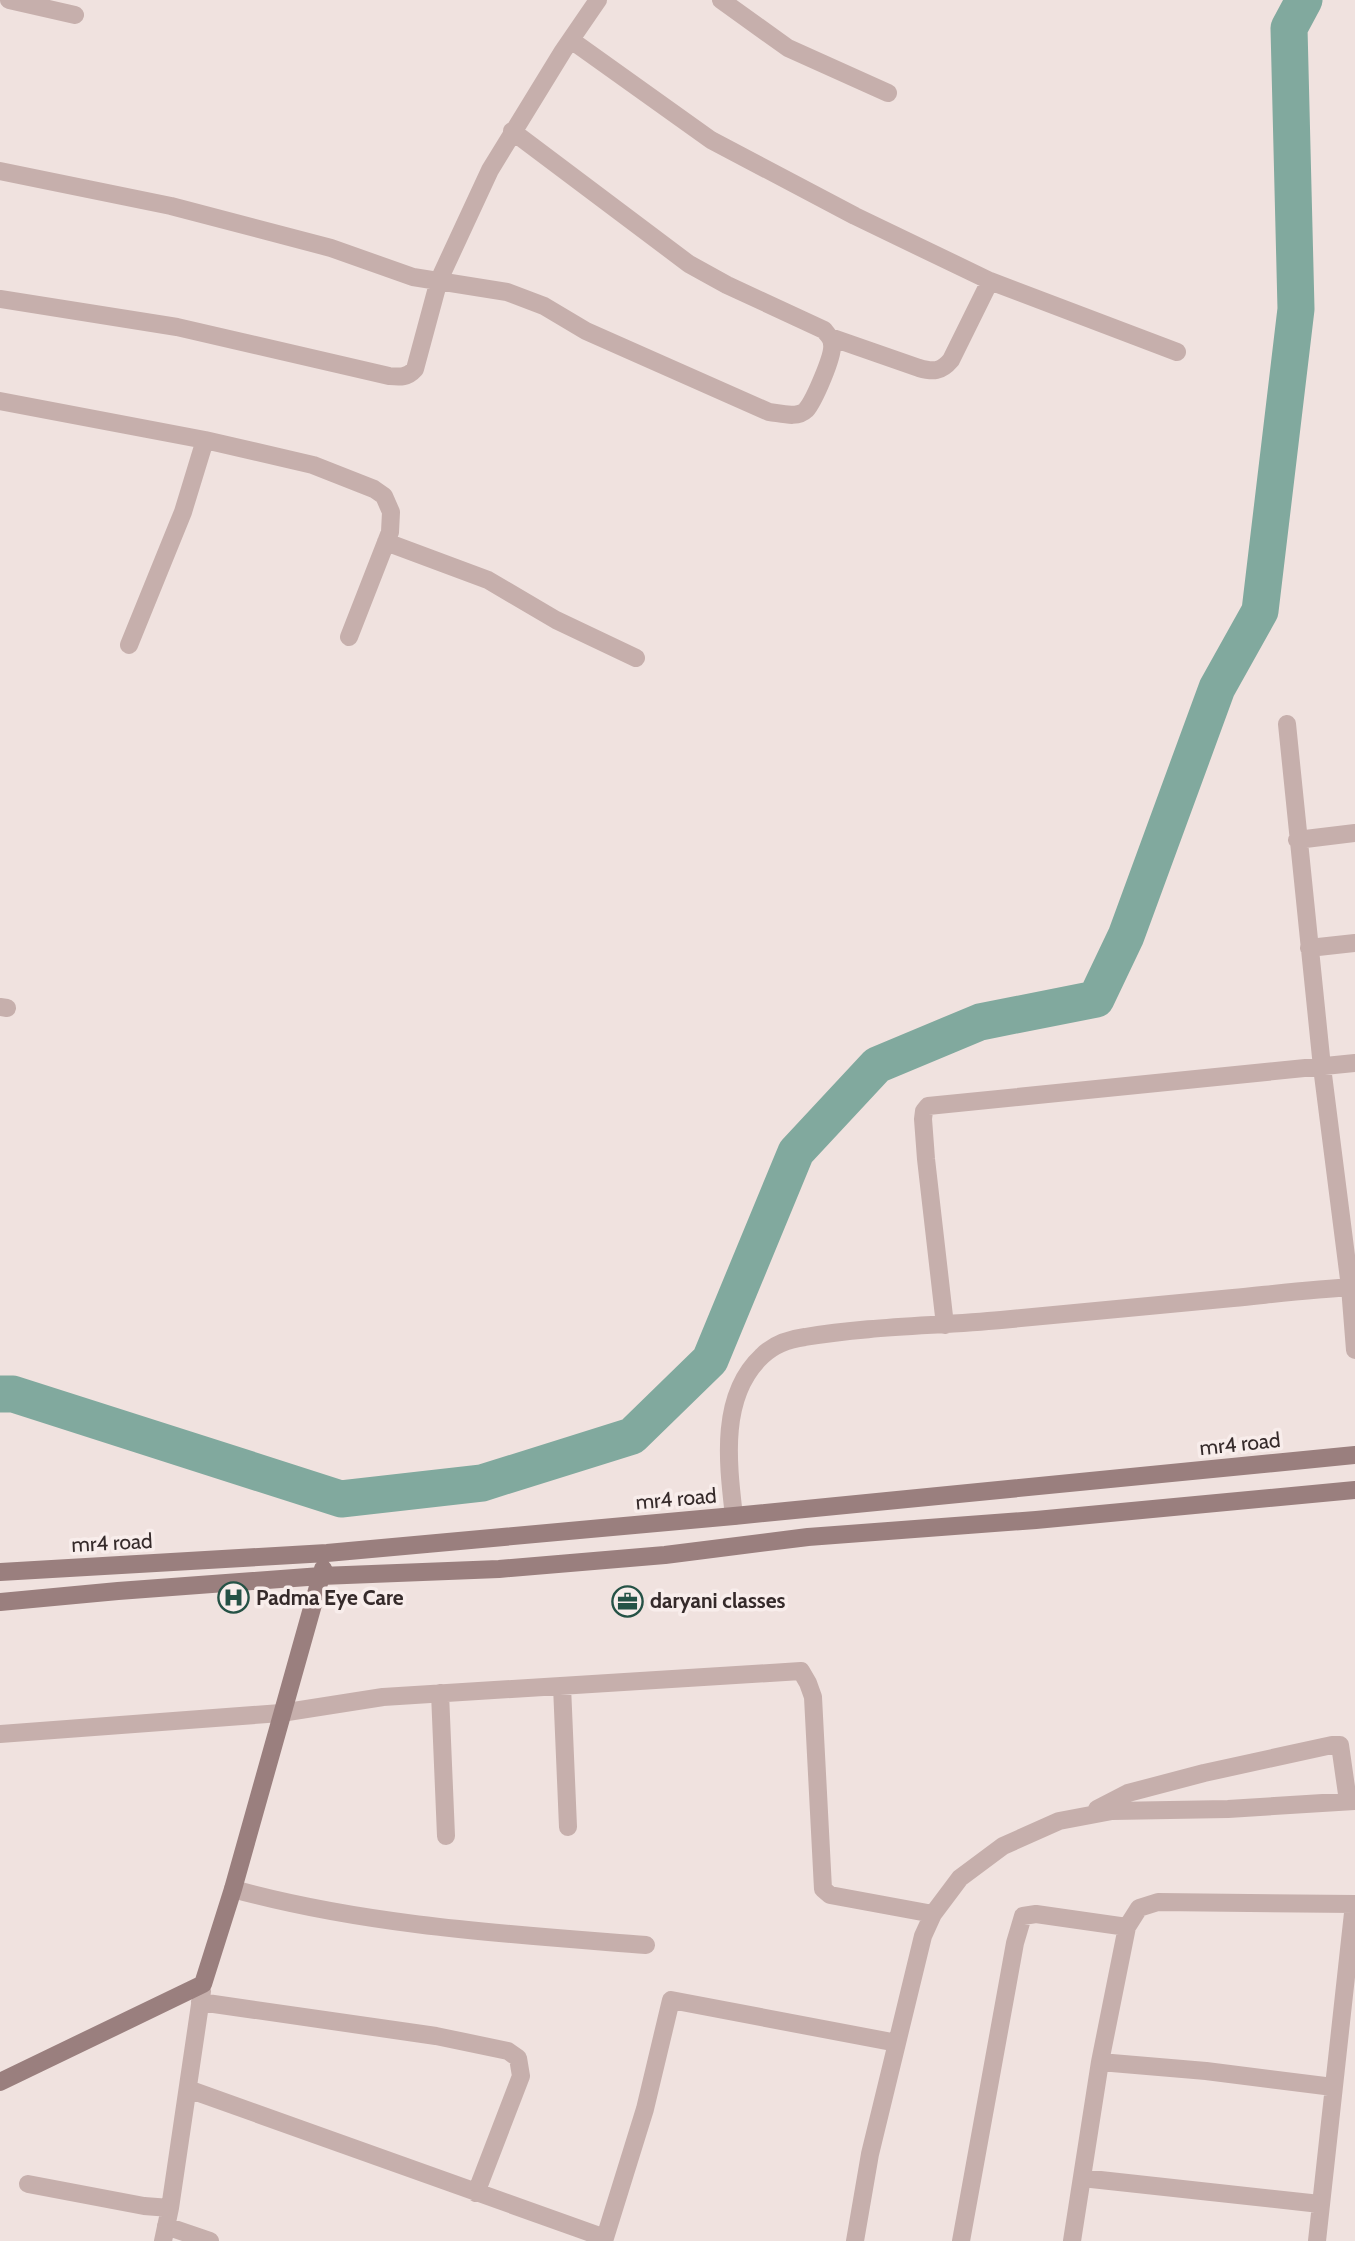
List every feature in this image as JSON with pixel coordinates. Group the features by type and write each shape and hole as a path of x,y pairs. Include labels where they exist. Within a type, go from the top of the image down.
{"street":[{"path":"9,0 75,15"},
{"path":"0,299 177,327 371,372 402,377 410,375 415,369 439,280 491,170 512,131 598,0"},
{"path":"721,0 788,48 888,93"},
{"path":"571,40 710,140 855,216 990,281 1177,352"},
{"path":"0,171 171,206 331,248 413,277 507,292 544,306 586,331 769,412 794,415 805,411 821,383 833,345 824,330 726,285 689,264 512,131"},
{"path":"830,337 931,372 944,369 990,281"},
{"path":"0,401 205,440 313,465 374,489 384,496 391,512 390,532 349,637"},
{"path":"129,645 183,512 205,440"},
{"path":"386,542 488,580 556,620 636,658"},
{"path":"1287,724 1322,1067 1352,1287 1355,1350"},
{"path":"1297,840 1355,833"},
{"path":"1309,948 1355,943"},
{"path":"945,1325 926,1159 923,1119 928,1106 1355,1063"},
{"path":"734,1516 728,1433 735,1402 750,1369 764,1353 784,1342 879,1328 945,1325 1352,1287"},
{"name":"mr4 road","path":"0,1572 327,1553 1355,1455"},
{"path":"0,1602 321,1576 499,1569 664,1555 808,1537 1036,1520 1355,1490"},
{"path":"210,2241 165,2234 201,1993 233,1889 327,1553"},
{"path":"0,1734 281,1713 383,1697 802,1671 813,1698 825,1894 933,1914"},
{"path":"562,1686 568,1827"},
{"path":"440,1693 446,1836"},
{"path":"855,2241 870,2154 923,1936 933,1914 960,1878 1003,1846 1059,1821 1112,1811 1228,1809 1352,1801 1340,1745 1332,1745 1128,1793 1085,1816"},
{"path":"233,1889 277,1901 398,1923 646,1944"},
{"path":"1072,2241 1100,2062 1127,1927 1139,1908 1158,1902 1354,1904 1317,2241"},
{"path":"961,2241 1015,1943 1023,1916 1036,1914 1127,1927"},
{"path":"0,2082 201,1993 508,2051 518,2058 521,2076 476,2193"},
{"path":"188,2089 376,2155 604,2240 645,2109 671,2000 897,2043"},
{"path":"1100,2062 1206,2071 1333,2087"},
{"path":"1082,2178 1320,2204"},
{"path":"28,2184 144,2206 170,2208"}],"waterway":[{"path":"0,1394 13,1394 341,1499 482,1483 632,1436 710,1360 796,1152 877,1065 980,1022 1096,999 1126,936 1217,688 1260,611 1296,309 1289,28 1304,0"}],"place":[{"name":"Padma Eye Care","path":"233,1598"},
{"name":"daryani classes","path":"627,1601"}]}
